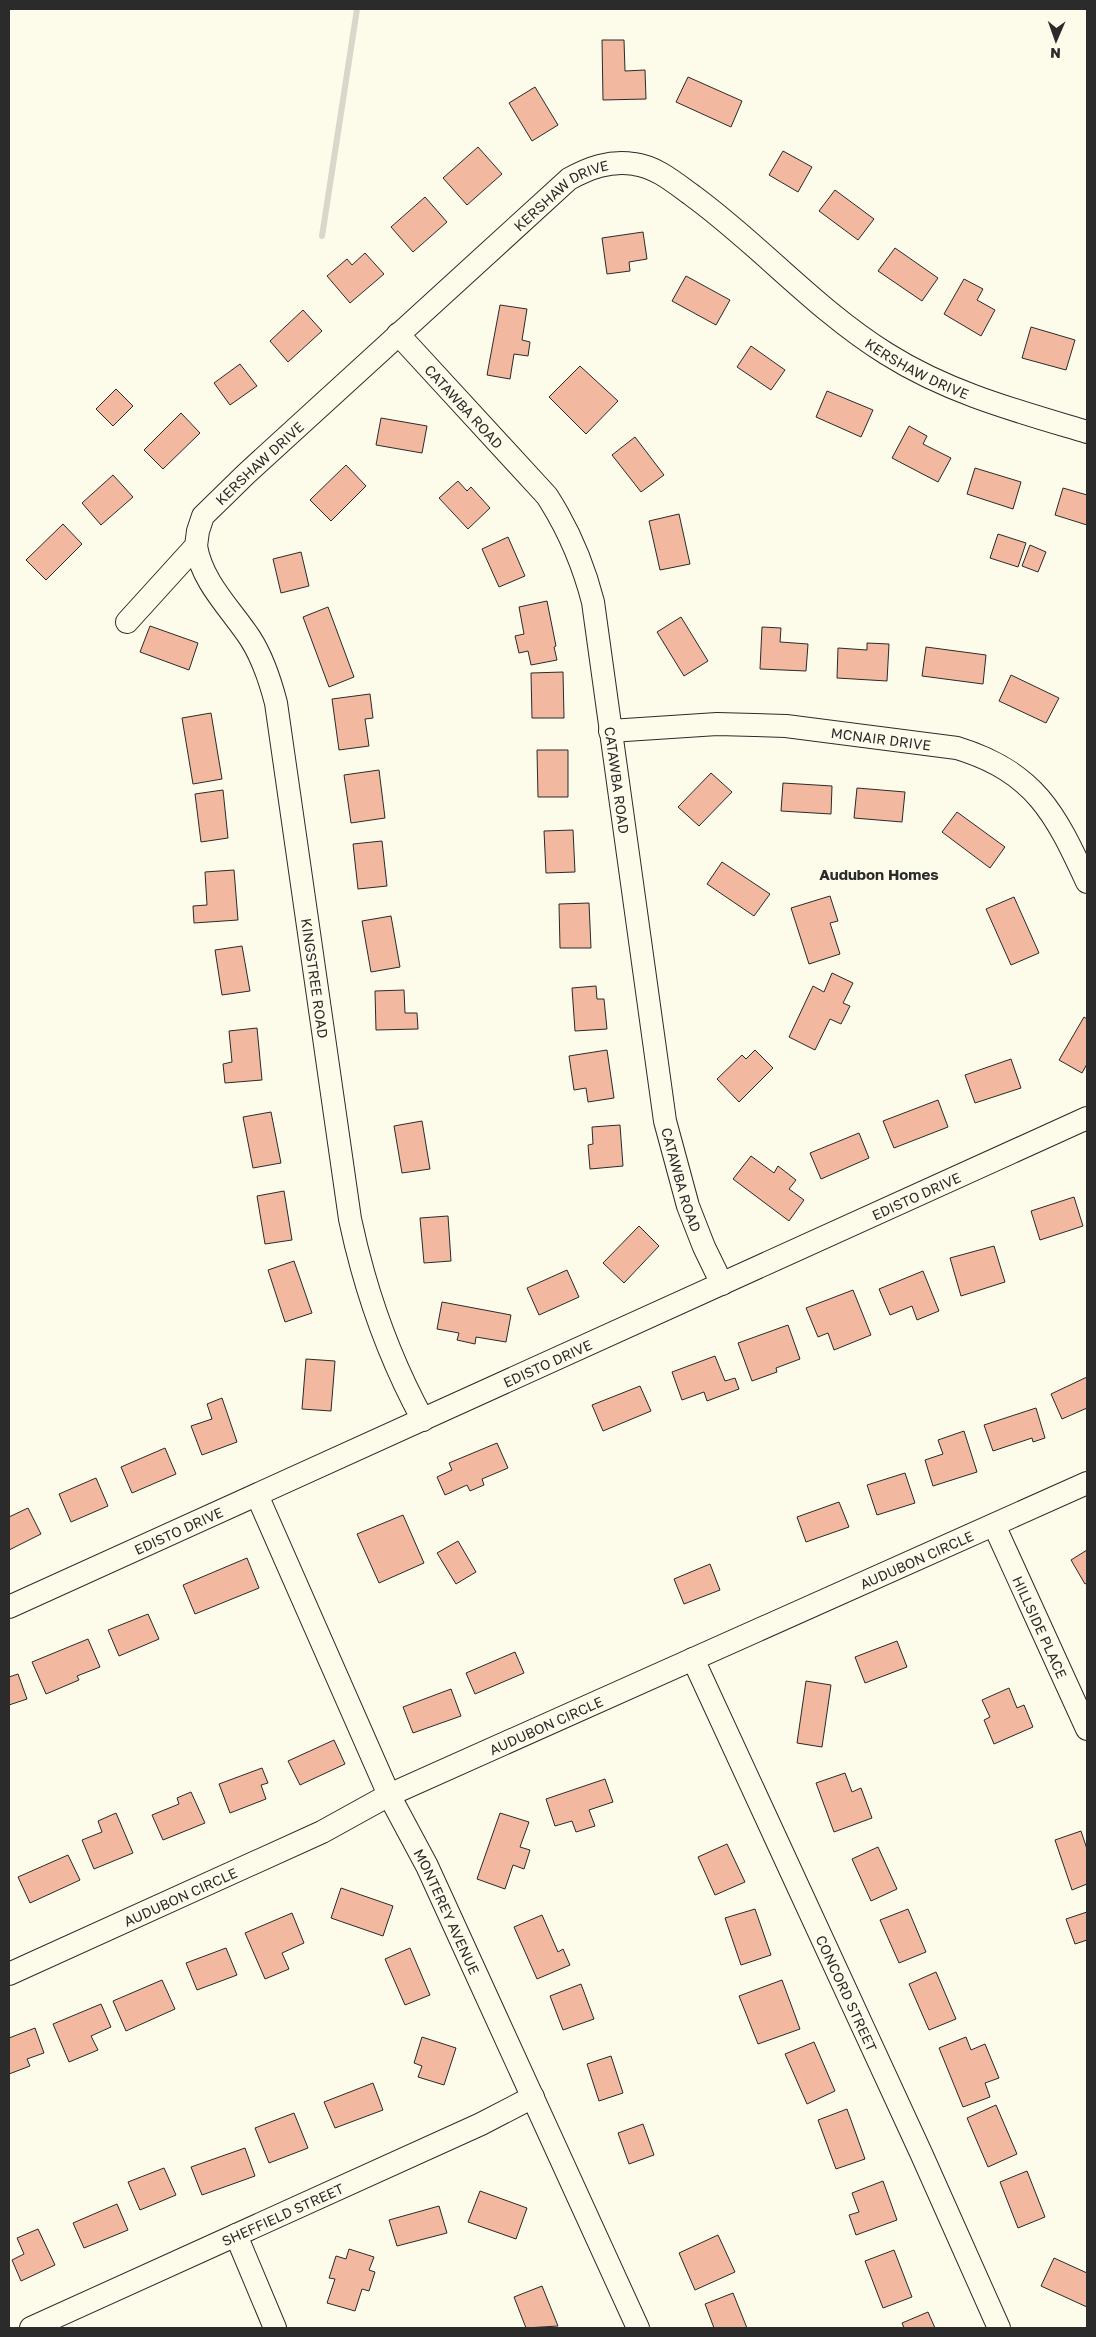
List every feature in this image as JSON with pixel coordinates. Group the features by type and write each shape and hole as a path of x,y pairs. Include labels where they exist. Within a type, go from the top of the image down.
{"street":[{"name":"KERSHAW DRIVE","path":"196,546 203,516 306,418 569,179 600,165 635,164 660,173 710,209 854,332 902,363 954,390 990,403 1087,432"},
{"name":"CATAWBA ROAD","path":"398,334 529,474 563,520 586,574 593,602 665,1121 688,1206 704,1248 722,1284"},
{"path":"127,622 196,546"},
{"name":"KINGSTREE ROAD","path":"196,546 198,561 204,575 251,640 262,660 274,696 284,750 350,1219 359,1261 383,1336 404,1384 423,1420"},
{"name":"MCNAIR DRIVE","path":"610,731 718,724 786,726 957,748 979,754 1000,764 1036,792 1050,809 1084,867"},
{"name":"EDISTO DRIVE","path":"9,1607 1087,1118"},
{"name":"AUDUBON CIRCLE","path":"9,1974 322,1832 389,1795 1087,1482"},
{"name":"MONTEREY AVENUE","path":"257,1495 389,1795 427,1866 638,2328"},
{"name":"HILLSIDE PLACE","path":"994,1525 1087,1729"},
{"name":"CONCORD STREET","path":"693,1659 921,2153 999,2328"},
{"name":"SHEFFIELD STREET","path":"31,2328 481,2124 533,2097"},
{"path":"236,2236 275,2328"}],"building":[{"path":"602,40 624,40 625,71 645,70 646,99 603,100"},
{"path":"688,77 742,101 731,127 676,102"},
{"path":"535,87 558,125 532,141 509,103"},
{"path":"478,147 502,174 467,205 443,178"},
{"path":"783,151 812,167 798,192 769,175"},
{"path":"835,190 874,219 858,240 819,211"},
{"path":"425,197 447,222 413,252 391,227"},
{"path":"643,232 647,259 629,262 630,271 607,274 602,238"},
{"path":"895,248 938,278 922,301 878,271"},
{"path":"365,253 384,274 350,303 327,276 347,259 352,265"},
{"path":"686,276 730,300 716,325 672,301"},
{"path":"964,279 983,289 977,300 995,310 981,336 944,314"},
{"path":"500,305 527,309 522,340 530,342 528,356 514,354 510,379 487,375"},
{"path":"303,310 322,331 288,362 270,341"},
{"path":"1031,327 1075,340 1066,370 1022,358"},
{"path":"751,346 785,370 771,390 737,367"},
{"path":"240,364 257,386 230,405 214,383"},
{"path":"580,366 618,401 586,434 549,397"},
{"path":"116,389 133,406 113,426 96,409"},
{"path":"827,391 873,410 861,437 816,417"},
{"path":"181,413 200,433 163,469 144,450"},
{"path":"381,418 427,426 422,453 376,445"},
{"path":"909,426 927,436 923,444 951,458 938,482 892,458"},
{"path":"635,437 664,475 641,492 612,455"},
{"path":"346,465 366,486 331,521 310,500"},
{"path":"975,468 1021,482 1013,509 967,494"},
{"path":"113,475 133,497 101,525 82,503"},
{"path":"458,481 467,491 471,487 490,508 468,529 439,498"},
{"path":"1063,488 1087,495 1087,525 1055,515"},
{"path":"679,514 690,564 660,570 649,521"},
{"path":"63,524 82,544 46,580 26,560"},
{"path":"998,534 1026,543 1018,567 990,558"},
{"path":"508,537 525,576 499,587 482,549"},
{"path":"1030,545 1046,552 1038,572 1022,566"},
{"path":"301,552 309,586 281,593 273,559"},
{"path":"547,601 557,660 531,665 528,651 519,653 515,636 524,634 519,607"},
{"path":"328,607 354,677 329,687 303,617"},
{"path":"681,617 708,661 684,676 657,632"},
{"path":"150,626 198,643 189,670 140,652"},
{"path":"762,627 781,628 780,642 808,644 806,671 760,669"},
{"path":"867,643 889,644 887,681 837,678 838,648 867,650"},
{"path":"926,647 986,655 983,684 922,676"},
{"path":"563,672 564,718 532,718 531,673"},
{"path":"1011,675 1059,698 1046,723 999,701"},
{"path":"370,694 373,718 365,719 369,746 339,750 332,699"},
{"path":"211,713 222,779 193,784 182,718"},
{"path":"537,750 568,750 568,797 538,797"},
{"path":"379,770 385,818 351,823 344,775"},
{"path":"711,773 732,792 699,826 678,807"},
{"path":"783,783 832,786 831,814 781,811"},
{"path":"857,788 905,792 902,822 854,818"},
{"path":"223,790 228,838 201,842 195,794"},
{"path":"957,812 1005,847 990,868 942,832"},
{"path":"573,830 575,872 546,873 544,831"},
{"path":"382,841 387,886 358,889 353,844"},
{"path":"722,862 770,894 754,916 707,884"},
{"path":"234,870 238,920 194,923 193,906 207,905 205,872"},
{"path":"830,896 838,921 830,923 840,954 809,964 791,908"},
{"path":"1014,897 1039,953 1011,965 986,909"},
{"path":"589,903 591,948 560,948 559,904"},
{"path":"391,916 400,967 371,972 362,921"},
{"path":"242,946 250,991 222,995 215,950"},
{"path":"832,973 853,983 843,1003 850,1006 841,1024 830,1019 815,1050 789,1037 813,986 824,992"},
{"path":"596,986 597,999 604,999 607,1029 575,1031 572,988"},
{"path":"404,990 405,1013 417,1013 418,1029 376,1030 375,991"},
{"path":"1084,1017 1087,1019 1087,1064 1082,1073 1059,1060"},
{"path":"257,1028 262,1080 225,1083 223,1064 232,1062 229,1031"},
{"path":"607,1050 614,1098 588,1102 586,1088 574,1090 569,1056"},
{"path":"755,1050 773,1068 739,1102 717,1079 742,1055 746,1059"},
{"path":"1011,1059 1021,1088 975,1103 965,1075"},
{"path":"938,1100 948,1127 894,1148 883,1121"},
{"path":"271,1112 281,1163 253,1168 243,1117"},
{"path":"422,1121 430,1169 402,1173 394,1126"},
{"path":"620,1125 623,1166 590,1169 588,1145 593,1144 592,1127"},
{"path":"859,1133 869,1158 821,1179 810,1153"},
{"path":"751,1156 774,1173 778,1166 796,1180 789,1189 804,1200 789,1221 733,1179"},
{"path":"284,1191 292,1240 265,1244 257,1196"},
{"path":"1074,1197 1083,1226 1040,1240 1031,1211"},
{"path":"448,1216 451,1261 424,1263 420,1218"},
{"path":"639,1226 659,1246 624,1283 603,1263"},
{"path":"994,1246 1005,1282 961,1296 950,1258"},
{"path":"294,1261 312,1313 285,1322 268,1270"},
{"path":"567,1270 579,1297 539,1315 527,1288"},
{"path":"923,1271 939,1311 917,1320 912,1306 890,1315 879,1289"},
{"path":"853,1290 871,1335 834,1350 828,1333 818,1337 806,1308"},
{"path":"442,1302 511,1315 506,1342 476,1337 475,1344 457,1340 459,1333 437,1329"},
{"path":"788,1325 800,1359 776,1368 777,1372 752,1381 738,1343"},
{"path":"715,1356 725,1381 735,1378 739,1389 707,1401 704,1392 682,1400 672,1372"},
{"path":"306,1359 335,1361 331,1411 302,1409"},
{"path":"1087,1377 1087,1408 1062,1419 1051,1394"},
{"path":"640,1386 651,1411 603,1431 592,1405"},
{"path":"222,1398 237,1442 202,1455 191,1426 212,1419 207,1404"},
{"path":"1036,1408 1045,1438 1033,1442 1032,1438 993,1451 984,1425"},
{"path":"964,1431 977,1472 933,1486 925,1460 943,1454 938,1440"},
{"path":"497,1443 508,1468 482,1479 484,1485 470,1491 467,1485 445,1495 437,1477 452,1470 449,1463"},
{"path":"165,1448 176,1474 132,1493 121,1467"},
{"path":"905,1473 915,1503 877,1515 867,1485"},
{"path":"96,1478 108,1506 71,1522 59,1494"},
{"path":"839,1502 849,1527 806,1542 797,1517"},
{"path":"28,1508 41,1534 9,1550 9,1517"},
{"path":"403,1515 424,1563 379,1583 357,1534"},
{"path":"458,1541 476,1572 456,1584 437,1553"},
{"path":"1087,1550 1087,1583 1085,1584 1071,1560"},
{"path":"247,1558 259,1588 195,1614 183,1585"},
{"path":"710,1564 720,1590 684,1604 674,1579"},
{"path":"148,1614 159,1639 119,1656 108,1630"},
{"path":"88,1639 100,1667 77,1676 79,1680 46,1694 32,1662"},
{"path":"897,1641 907,1667 865,1683 855,1657"},
{"path":"515,1652 524,1673 475,1694 466,1673"},
{"path":"18,1674 27,1699 9,1705 9,1677"},
{"path":"806,1681 831,1685 822,1747 797,1743"},
{"path":"1009,1688 1017,1708 1024,1705 1033,1727 994,1744 984,1720 990,1717 982,1700"},
{"path":"451,1689 461,1716 413,1733 403,1707"},
{"path":"334,1740 345,1764 300,1785 288,1761"},
{"path":"262,1768 268,1783 261,1785 266,1799 230,1813 219,1784"},
{"path":"845,1773 852,1792 861,1788 872,1818 834,1832 816,1783"},
{"path":"605,1779 613,1802 589,1810 595,1826 576,1832 572,1821 555,1826 546,1799"},
{"path":"191,1792 205,1823 163,1840 152,1815 179,1804 177,1798"},
{"path":"116,1813 133,1853 94,1869 82,1840 102,1832 98,1821"},
{"path":"500,1813 529,1822 520,1847 530,1850 524,1869 513,1865 505,1889 477,1879"},
{"path":"1081,1831 1087,1849 1087,1884 1072,1890 1055,1840"},
{"path":"727,1844 745,1882 715,1895 698,1857"},
{"path":"878,1847 897,1889 871,1901 852,1859"},
{"path":"68,1855 80,1880 30,1903 18,1877"},
{"path":"341,1888 393,1906 383,1936 331,1918"},
{"path":"755,1909 771,1955 741,1965 725,1918"},
{"path":"908,1909 926,1952 899,1963 880,1920"},
{"path":"1087,1912 1087,1940 1075,1944 1066,1919"},
{"path":"292,1913 304,1943 282,1953 289,1969 265,1979 245,1933"},
{"path":"542,1915 558,1952 563,1949 570,1965 537,1979 514,1927"},
{"path":"226,1948 237,1975 197,1990 186,1963"},
{"path":"410,1948 430,1995 405,2005 385,1959"},
{"path":"936,1972 956,2019 929,2030 909,1984"},
{"path":"162,1980 175,2009 126,2031 113,2001"},
{"path":"782,1980 800,2029 758,2044 739,1996"},
{"path":"581,1984 594,2019 563,2030 550,1996"},
{"path":"101,2004 111,2027 91,2036 98,2050 69,2062 53,2024"},
{"path":"35,2028 44,2053 27,2059 30,2066 9,2074 9,2038"},
{"path":"422,2037 456,2048 444,2085 418,2077 422,2066 414,2063"},
{"path":"966,2037 971,2050 985,2044 999,2078 985,2083 990,2097 963,2107 939,2048"},
{"path":"814,2042 835,2091 807,2104 785,2054"},
{"path":"611,2056 623,2093 599,2101 587,2064"},
{"path":"373,2083 383,2110 335,2128 324,2102"},
{"path":"996,2105 1017,2154 988,2167 967,2118"},
{"path":"847,2109 865,2159 836,2169 818,2120"},
{"path":"294,2113 308,2148 269,2163 255,2128"},
{"path":"643,2124 654,2155 629,2164 618,2133"},
{"path":"245,2148 255,2176 202,2195 191,2167"},
{"path":"164,2168 176,2195 140,2210 128,2182"},
{"path":"1027,2171 1045,2217 1018,2228 1000,2182"},
{"path":"883,2181 897,2220 856,2235 849,2215 859,2212 852,2193"},
{"path":"480,2191 527,2208 516,2239 468,2222"},
{"path":"117,2204 128,2230 84,2248 73,2223"},
{"path":"439,2206 447,2233 397,2246 389,2220"},
{"path":"38,2229 55,2265 21,2281 12,2260 24,2254 17,2238"},
{"path":"718,2235 735,2272 695,2290 679,2253"},
{"path":"349,2249 374,2257 369,2270 375,2272 369,2291 362,2289 355,2311 327,2303 335,2279 329,2278 336,2256 346,2259"},
{"path":"894,2250 912,2297 883,2308 865,2261"},
{"path":"1054,2258 1087,2273 1087,2307 1041,2286"},
{"path":"542,2286 558,2326 526,2328 514,2297"},
{"path":"733,2293 747,2328 714,2328 705,2304"},
{"path":"928,2312 935,2328 904,2328 902,2323"}],"waterway":[{"path":"322,236 357,9"}],"district":[{"name":"Audubon Homes","path":"879,874"}]}
